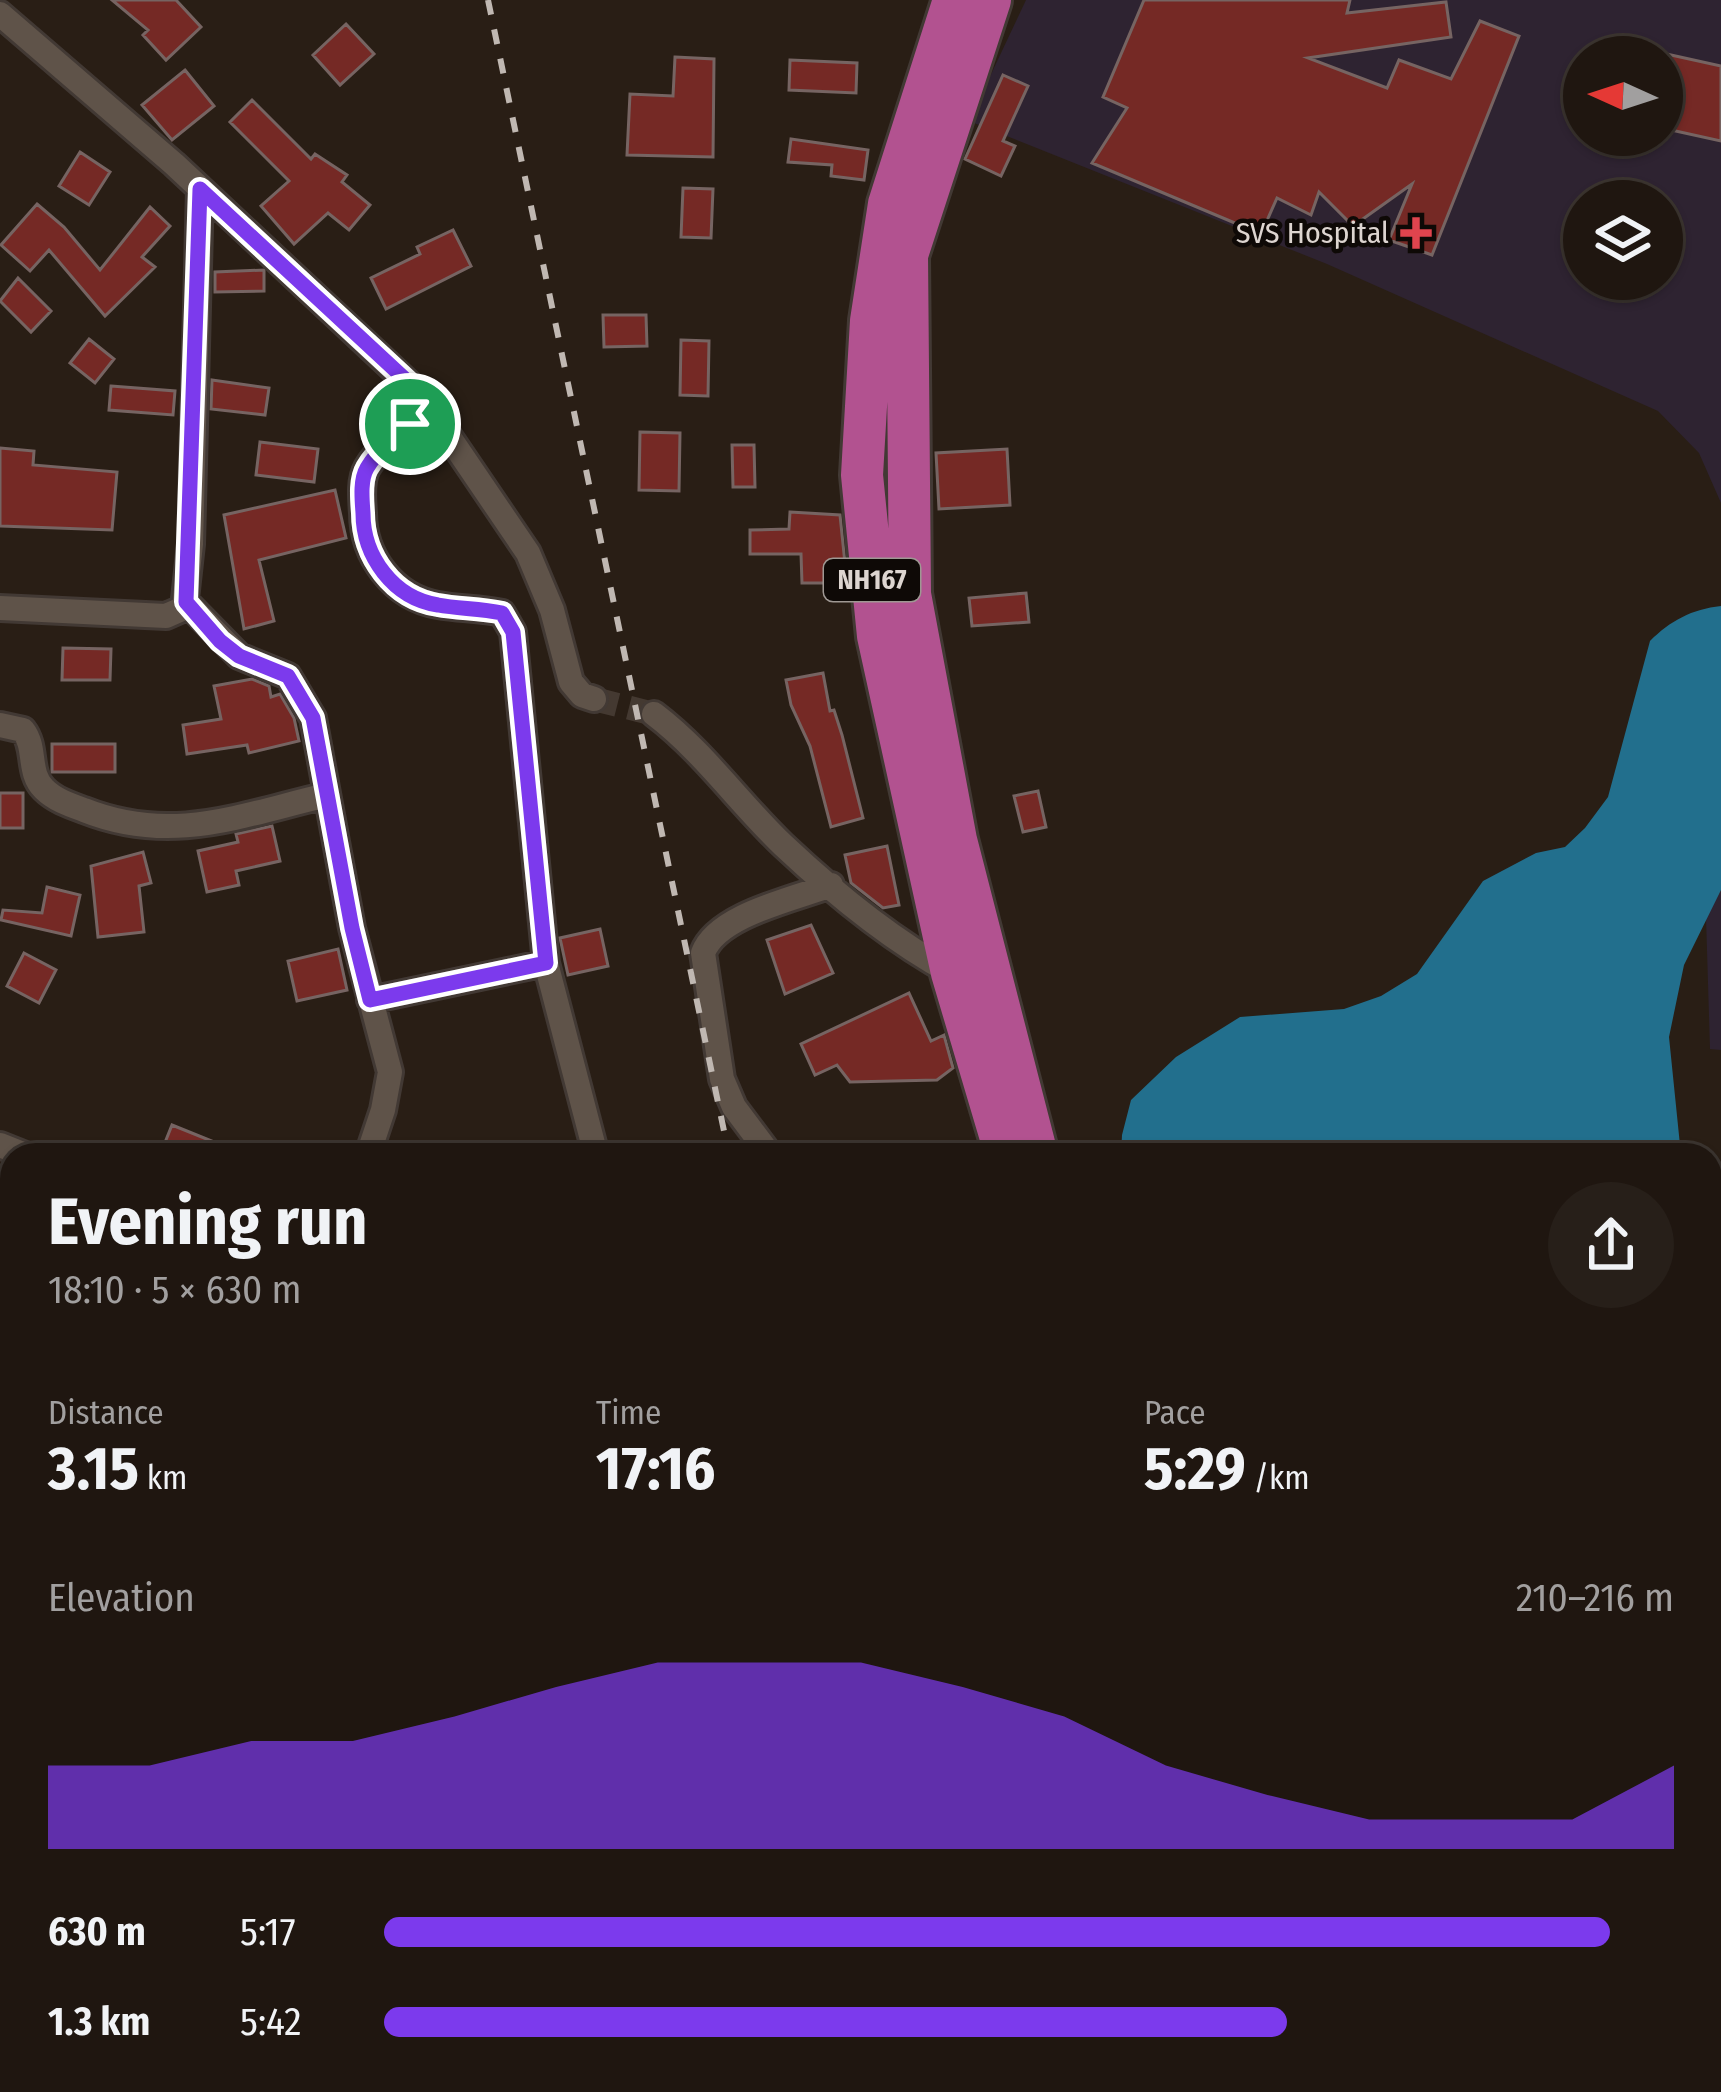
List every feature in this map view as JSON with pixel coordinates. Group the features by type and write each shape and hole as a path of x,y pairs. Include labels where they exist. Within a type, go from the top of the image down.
{"highway":[{"name":"NH167","path":"953,0 889,204 871,321 862,475 878,636 952,973 1002,1143"},
{"name":"NH167","path":"990,0 907,255 910,594 956,840 1034,1143"}],"street":[{"path":"0,14 200,189 421,394 528,553 552,610 571,682 582,695 594,699"},
{"path":"0,608 166,616 177,614 186,602 200,189"},
{"path":"421,394 410,424 367,468 362,487 363,534 371,559 409,595 439,605 502,613 513,632 546,963 593,1143"},
{"path":"186,602 239,656 288,676 313,718 352,928 390,1072 372,1143"},
{"path":"654,714 682,735 783,845 912,951 952,973"},
{"path":"0,725 23,730 40,787 59,801 160,829 202,827 327,795"},
{"path":"761,1143 734,1107 722,1079 703,953 708,939 725,924 831,885"},
{"path":"370,1000 546,963"}],"shaded area":[{"name":"SVS Hospital","path":"1026,0 1721,0 1721,503 1699,453 1658,411 1327,264 969,121"},
{"path":"1721,890 1721,1050 1710,1049 1706,917"}],"water":[{"path":"1721,606 1721,890 1684,965 1669,1037 1680,1143 1122,1143 1131,1100 1176,1057 1240,1017 1344,1009 1381,996 1417,974 1483,881 1536,853 1565,847 1608,797 1650,641 1700,610"}],"building":[{"path":"112,0 176,0 201,27 166,60 143,35 148,30"},
{"path":"1144,0 1350,0 1347,13 1446,2 1451,37 1308,58 1387,88 1399,60 1451,79 1480,21 1519,36 1432,255 1389,240 1412,184 1353,226 1319,192 1311,215 1277,198 1261,234 1092,163 1127,108 1103,97"},
{"path":"346,24 374,54 340,85 313,55"},
{"path":"675,57 714,59 713,157 627,155 630,94 673,96"},
{"path":"1683,58 1721,66 1721,141 1683,133"},
{"path":"790,60 857,63 856,93 789,90"},
{"path":"185,70 214,106 172,140 142,105"},
{"path":"1003,75 1028,86 1003,141 1015,146 1001,176 965,159"},
{"path":"252,100 311,159 315,154 347,175 342,182 370,205 349,230 328,213 294,244 261,206 289,181 230,122"},
{"path":"791,139 868,150 864,180 831,176 832,165 788,162"},
{"path":"80,152 110,172 89,205 59,186"},
{"path":"683,188 713,189 711,238 681,237"},
{"path":"37,204 64,227 100,270 150,207 170,226 142,257 155,267 105,316 49,250 30,271 1,245"},
{"path":"453,230 471,266 386,309 371,278 420,254 417,247"},
{"path":"264,270 264,291 215,292 215,272"},
{"path":"18,278 51,311 31,332 0,301"},
{"path":"603,315 646,315 647,346 604,347"},
{"path":"89,339 114,359 95,383 70,363"},
{"path":"681,340 709,341 708,396 680,395"},
{"path":"212,380 269,388 265,415 211,409"},
{"path":"111,386 175,391 173,415 109,410"},
{"path":"640,432 680,433 679,491 639,490"},
{"path":"260,442 318,449 314,482 256,475"},
{"path":"732,445 754,445 755,487 733,487"},
{"path":"0,448 34,451 33,465 117,472 112,530 0,526"},
{"path":"1007,449 1010,505 939,509 936,453"},
{"path":"335,490 346,538 259,560 274,621 244,629 224,515"},
{"path":"790,512 840,515 847,583 802,583 801,554 750,554 750,530 789,529"},
{"path":"1026,593 1029,622 972,626 969,598"},
{"path":"63,648 111,649 110,680 62,680"},
{"path":"823,673 863,818 831,827 810,746 791,705 786,680"},
{"path":"252,679 269,686 271,697 280,694 294,718 299,741 249,753 247,745 187,754 183,725 221,719 214,686"},
{"path":"52,744 115,744 115,772 52,772"},
{"path":"1038,791 1046,827 1023,832 1014,796"},
{"path":"0,793 23,793 23,828 0,828"},
{"path":"272,826 280,861 236,871 239,885 207,892 198,851 238,842 236,834"},
{"path":"887,846 899,905 883,908 851,883 845,855"},
{"path":"143,852 151,883 139,886 144,932 98,937 91,866"},
{"path":"47,887 80,895 71,936 1,920 3,910 42,913"},
{"path":"811,925 833,973 785,994 767,940"},
{"path":"600,929 608,966 568,975 560,938"},
{"path":"338,949 347,990 297,1001 288,961"},
{"path":"24,953 56,970 39,1003 7,986"},
{"path":"909,993 931,1041 944,1035 953,1068 937,1080 850,1082 837,1065 815,1075 801,1044"},
{"path":"172,1125 217,1143 165,1143"}],"tunnel":[{"path":"594,699 654,714"}],"railway":[{"path":"488,0 726,1143"}],"place":[{"name":"SVS Hospital","path":"1416,233"}],"route":[{"path":"200,189 421,394 410,424 367,468 362,487 363,534 371,559 409,595 439,605 502,613 513,632 546,963 370,1000 313,718 288,676 239,656 186,602 200,189"}]}
